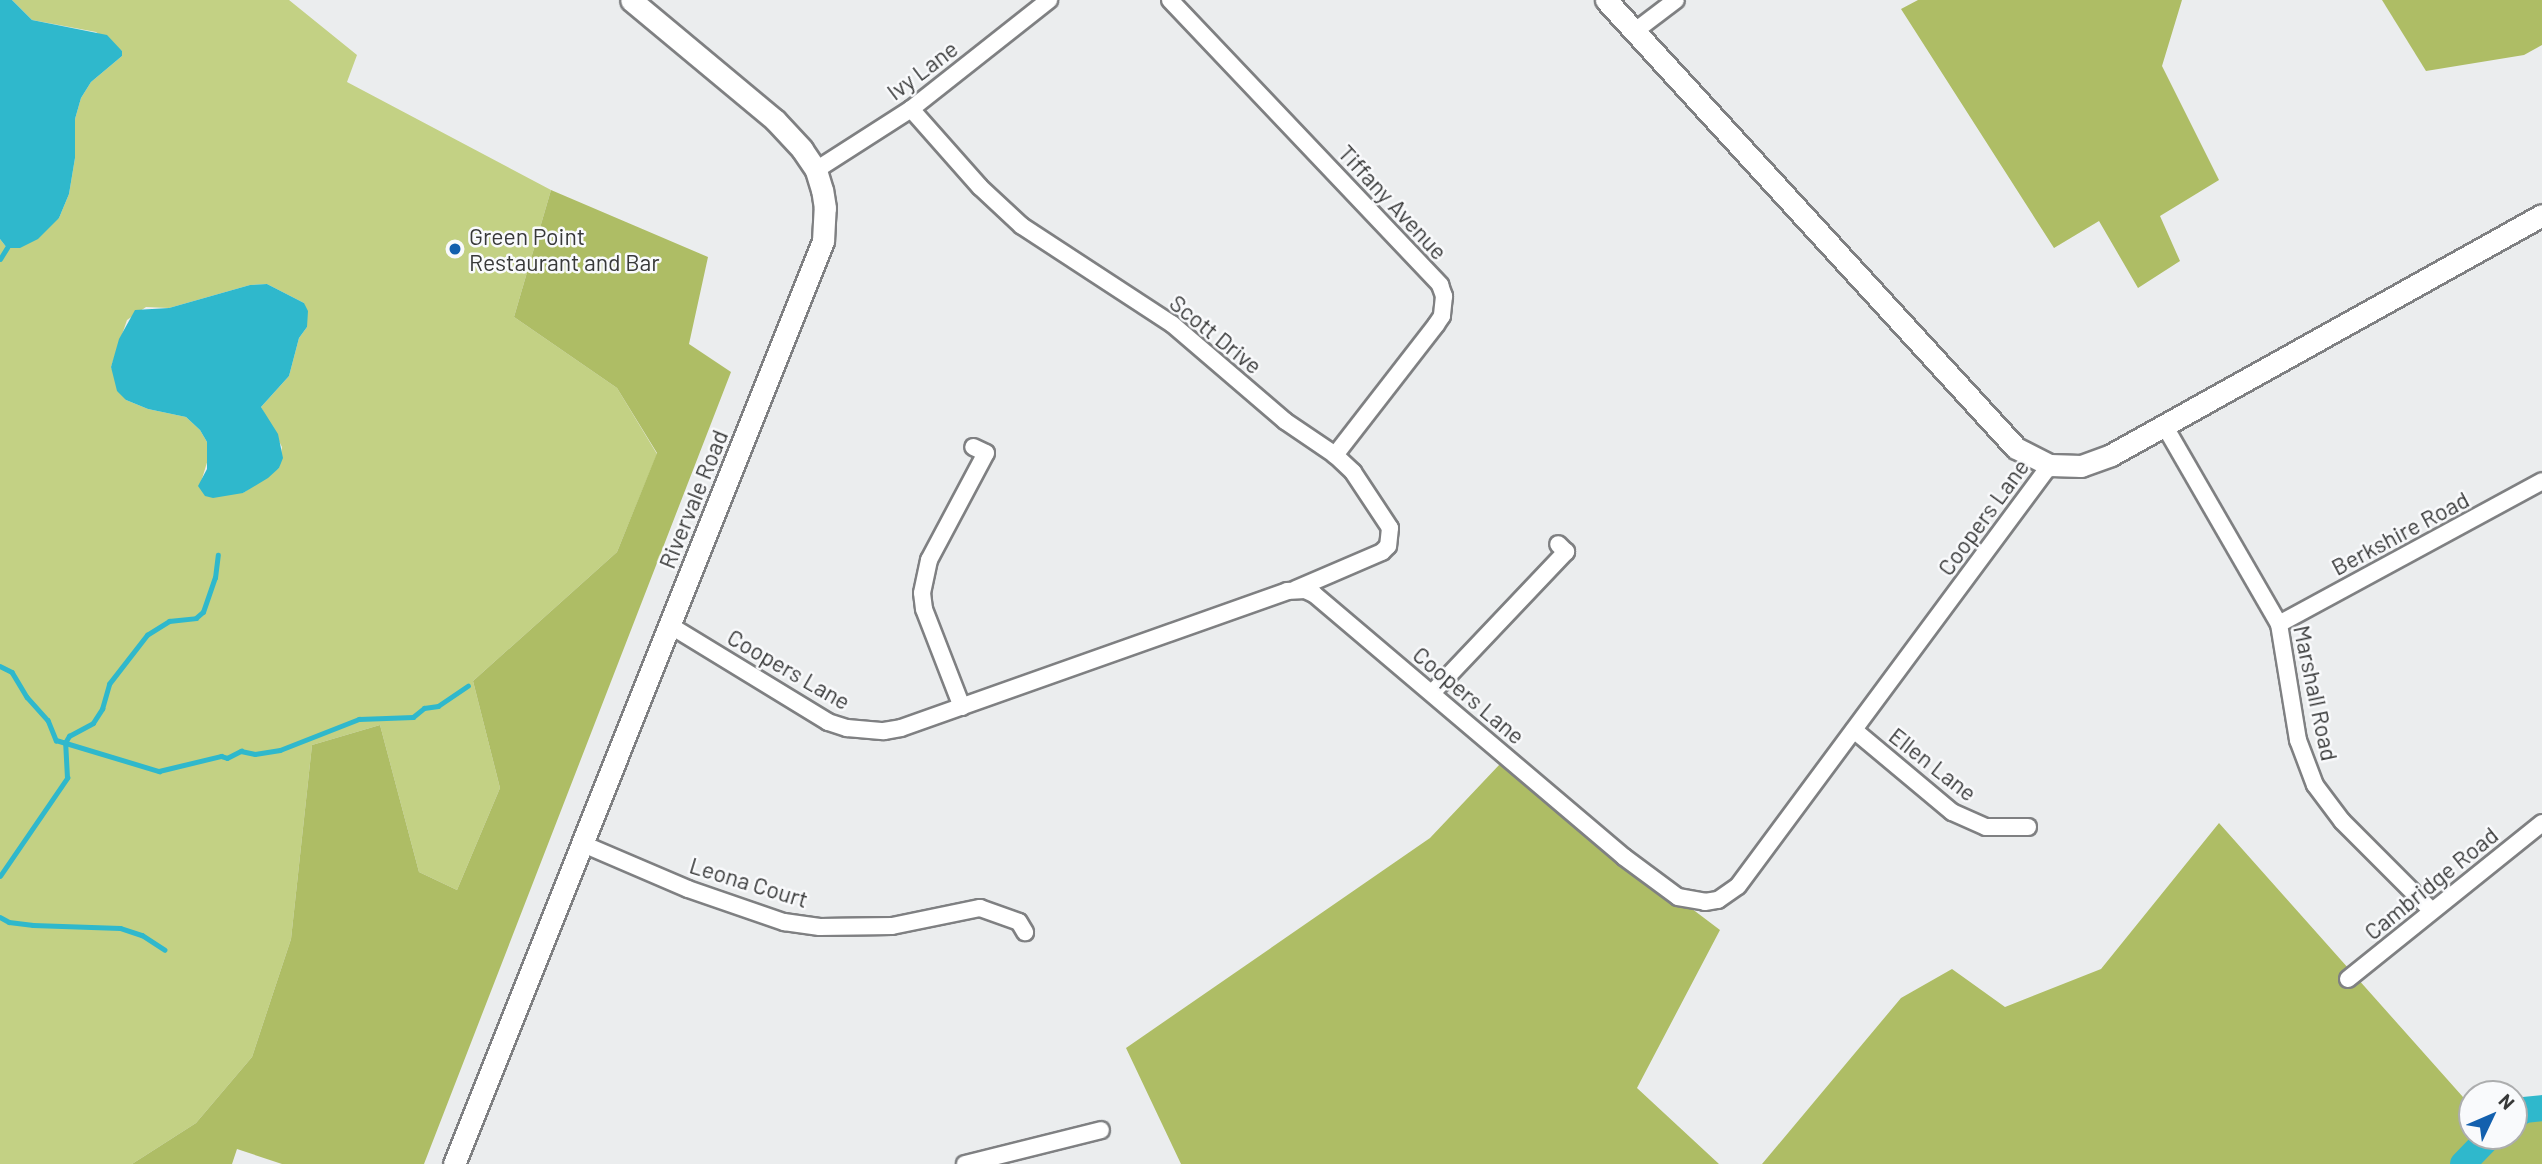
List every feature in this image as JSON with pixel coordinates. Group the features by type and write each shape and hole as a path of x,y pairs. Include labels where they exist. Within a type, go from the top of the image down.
{"street":[{"name":"Rivervale Road","path":"454,1164 823,241 825,208 816,170 782,127 631,0"},
{"name":"Ivy Lane","path":"816,170 911,109 1049,0"},
{"name":"Tiffany Avenue","path":"1170,0 1440,285 1444,296 1442,316 1436,325 1335,455"},
{"path":"1606,0 2016,448 2050,465 2081,466 2096,462 2542,215"},
{"path":"1635,31 1676,0"},
{"name":"Scott Drive","path":"911,109 980,187 1022,226 1172,324 1284,421 1335,455 1367,489 1390,528 1391,537 1381,552 1296,589"},
{"name":"Marshall Road","path":"2164,425 2279,624 2298,740 2315,785 2342,821 2432,911"},
{"path":"962,707 924,609 922,593 929,560 986,453 973,447"},
{"name":"Coopers Lane","path":"671,626 812,714 847,729 865,731 901,728 1296,589 1314,594 1624,857 1672,893 1690,901 1718,900 1738,886 2050,465"},
{"name":"Berkshire Road","path":"2279,624 2542,481"},
{"path":"1432,693 1566,552 1558,544"},
{"name":"Ellen Lane","path":"1854,730 1952,812 1986,827 2028,827"},
{"name":"Cambridge Road","path":"2348,978 2542,823"},
{"name":"Leona Court","path":"583,844 688,889 784,922 820,927 892,926 980,908 1019,922 1025,932"},
{"path":"965,1164 1101,1130"}],"green space":[{"path":"12,0 289,0 357,55 347,82 551,190 514,317 617,388 657,454 617,552 473,681 500,788 457,890 419,872 380,725 312,745 291,939 252,1057 196,1123 132,1164 0,1164 0,239 7,248 59,218 69,194 75,158 75,119 81,98 91,82 122,56 122,51 96,32 32,20","holes":["267,284 304,303 307,327 299,338 289,376 261,407 282,447 279,468 243,493 233,493 201,482 209,456 207,442 200,430 186,417 148,409 126,400 111,367 127,320 146,307 169,308 250,285"]},
{"path":"1918,0 2182,0 2162,66 2219,180 2160,216 2180,261 2138,288 2099,221 2054,248 1901,9"},
{"path":"2382,0 2542,0 2542,45 2524,55 2426,71"},
{"path":"551,190 708,257 689,344 731,372 424,1164 282,1164 237,1149 232,1164 132,1164 196,1123 252,1057 291,939 312,745 380,725 419,872 457,890 500,788 473,681 617,552 657,453 617,388 514,317"},
{"path":"1500,764 1720,930 1637,1088 1719,1164 1181,1164 1126,1048 1430,838"},
{"path":"2219,823 2458,1091 2458,1150 2528,1150 2528,1110 2542,1108 2542,1164 1762,1164 1901,998 1952,969 2005,1007 2101,969"}],"water":[{"path":"0,0 12,0 32,20 107,35 122,51 122,56 91,82 81,98 75,119 75,158 69,194 59,218 38,239 20,248 7,248 0,239"},
{"path":"267,284 304,303 308,311 307,327 299,338 289,376 261,407 278,434 283,458 279,468 268,478 243,493 213,498 205,496 198,486 207,469 207,442 200,430 186,417 148,409 126,400 117,391 111,367 119,339 135,310 169,308 250,285"}],"waterway":[{"path":"0,259 7,248"},
{"path":"0,876 67,778 65,743 69,736 93,723 102,709 109,684 147,635 169,621 196,618 203,612 215,578 218,555"},
{"path":"0,666 12,672 27,697 48,720 56,740 159,771 221,756 227,758 241,751 255,754 280,750 359,719 413,717 424,708 438,706 468,686"},
{"path":"0,917 9,922 33,925 120,928 142,935 165,950"},
{"path":"2528,1110 2542,1108"},
{"path":"2463,1164 2476,1150"}],"place":[{"name":"Green Point Restaurant and Bar","path":"455,249"}]}
